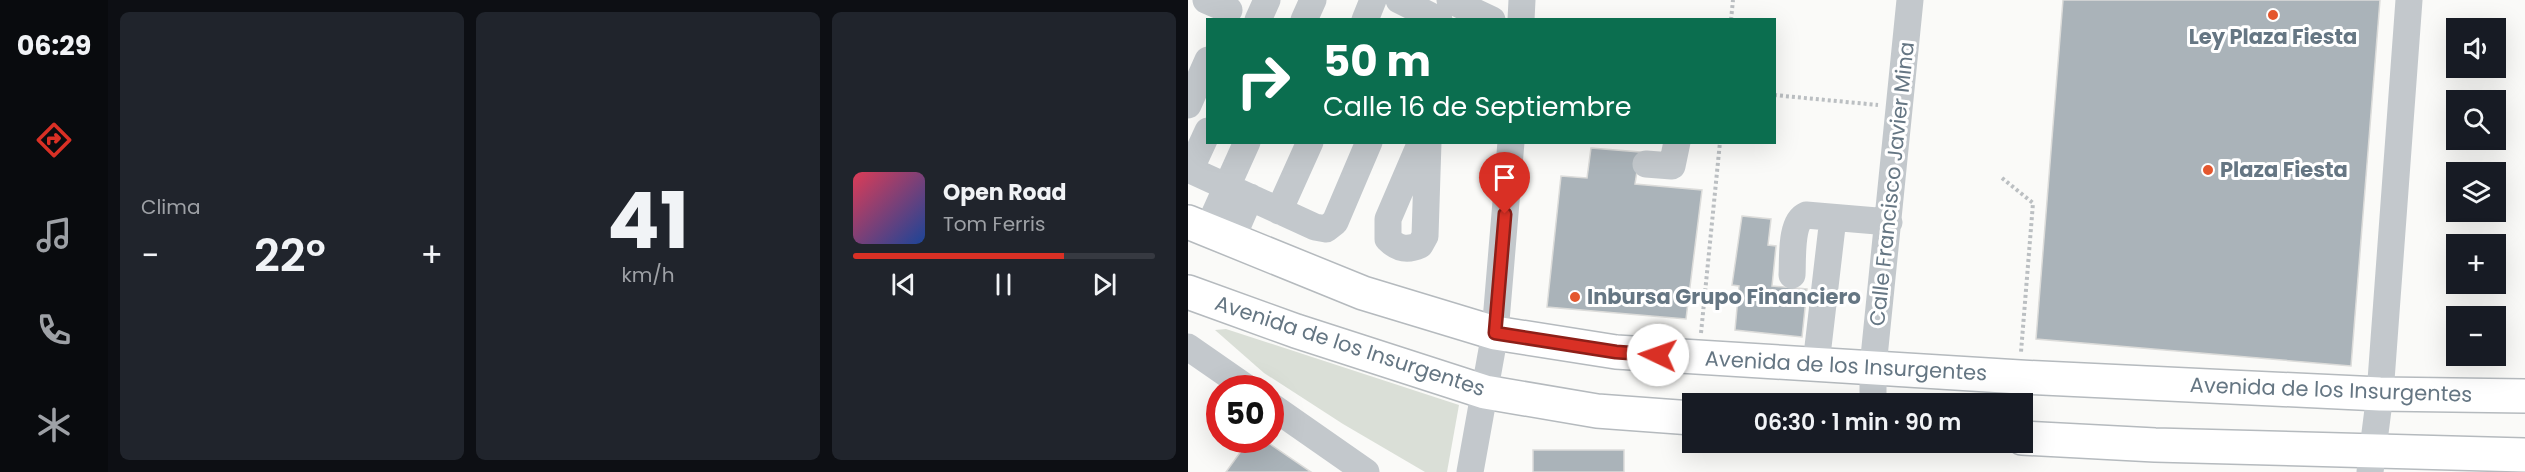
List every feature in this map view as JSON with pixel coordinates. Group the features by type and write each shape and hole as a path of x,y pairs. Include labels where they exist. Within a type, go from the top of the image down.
{"main road":[{"name":"Avenida de los Insurgentes","path":"1209,231 1363,293 1495,333 1616,352 2020,377 2380,393 2525,396"},
{"name":"Avenida de los Insurgentes","path":"1188,292 1296,331 1485,392 1597,411 1682,417"},
{"path":"2033,439 2155,445 2371,462 2525,455"}],"street":[{"path":"1259,18 1267,0"},
{"path":"1305,18 1313,0"},
{"path":"1366,18 1373,0"},
{"path":"1399,0 1429,17"},
{"path":"1450,0 1488,18"},
{"path":"1521,18 1522,0"},
{"name":"Calle Francisco Javier Mina","path":"1873,393 1873,367 1910,0"},
{"path":"2371,462 2380,393 2409,0"},
{"path":"1188,105 1206,64"},
{"path":"1206,135 1189,170 1321,229 1331,226 1368,144"},
{"path":"1209,231 1238,192 1247,144"},
{"path":"1279,211 1309,144"},
{"path":"1420,144 1388,219 1388,238 1395,246 1404,249 1420,245 1425,236 1428,144"},
{"path":"1470,472 1495,333 1511,144"},
{"path":"1646,164 1672,166 1677,144"},
{"path":"1792,275 1798,220 1806,215 1889,222"},
{"path":"1816,364 1833,218"},
{"path":"1188,347 1228,375"},
{"path":"1284,415 1366,472"}],"path":[{"path":"1731,18 1733,0"},
{"path":"1776,95 1900,107"},
{"path":"1699,357 1720,144"},
{"path":"2002,178 2033,203 2020,377"}],"shaded area":[{"path":"1226,329 1459,405 1447,472 1425,472 1343,424 1284,386 1284,375 1264,373 1215,330"}],"building":[{"name":"Plaza Fiesta","path":"2063,0 2380,0 2351,366 2036,339"},
{"path":"1591,148 1640,152 1635,184 1702,190 1686,319 1547,307 1561,176 1587,178"},
{"path":"1742,216 1771,219 1768,245 1776,246 1772,286 1807,289 1802,337 1735,330 1739,286 1732,285"},
{"path":"1533,450 1624,450 1624,472 1533,472"},
{"path":"1240,453 1283,453 1311,472 1226,472"}],"place":[{"name":"Ley Plaza Fiesta","path":"2273,15"},
{"name":"Plaza Fiesta","path":"2208,170"},
{"name":"Inbursa Grupo Financiero","path":"1575,297"}],"route":[{"path":"1505,214 1495,333 1616,352 1658,355"}]}
